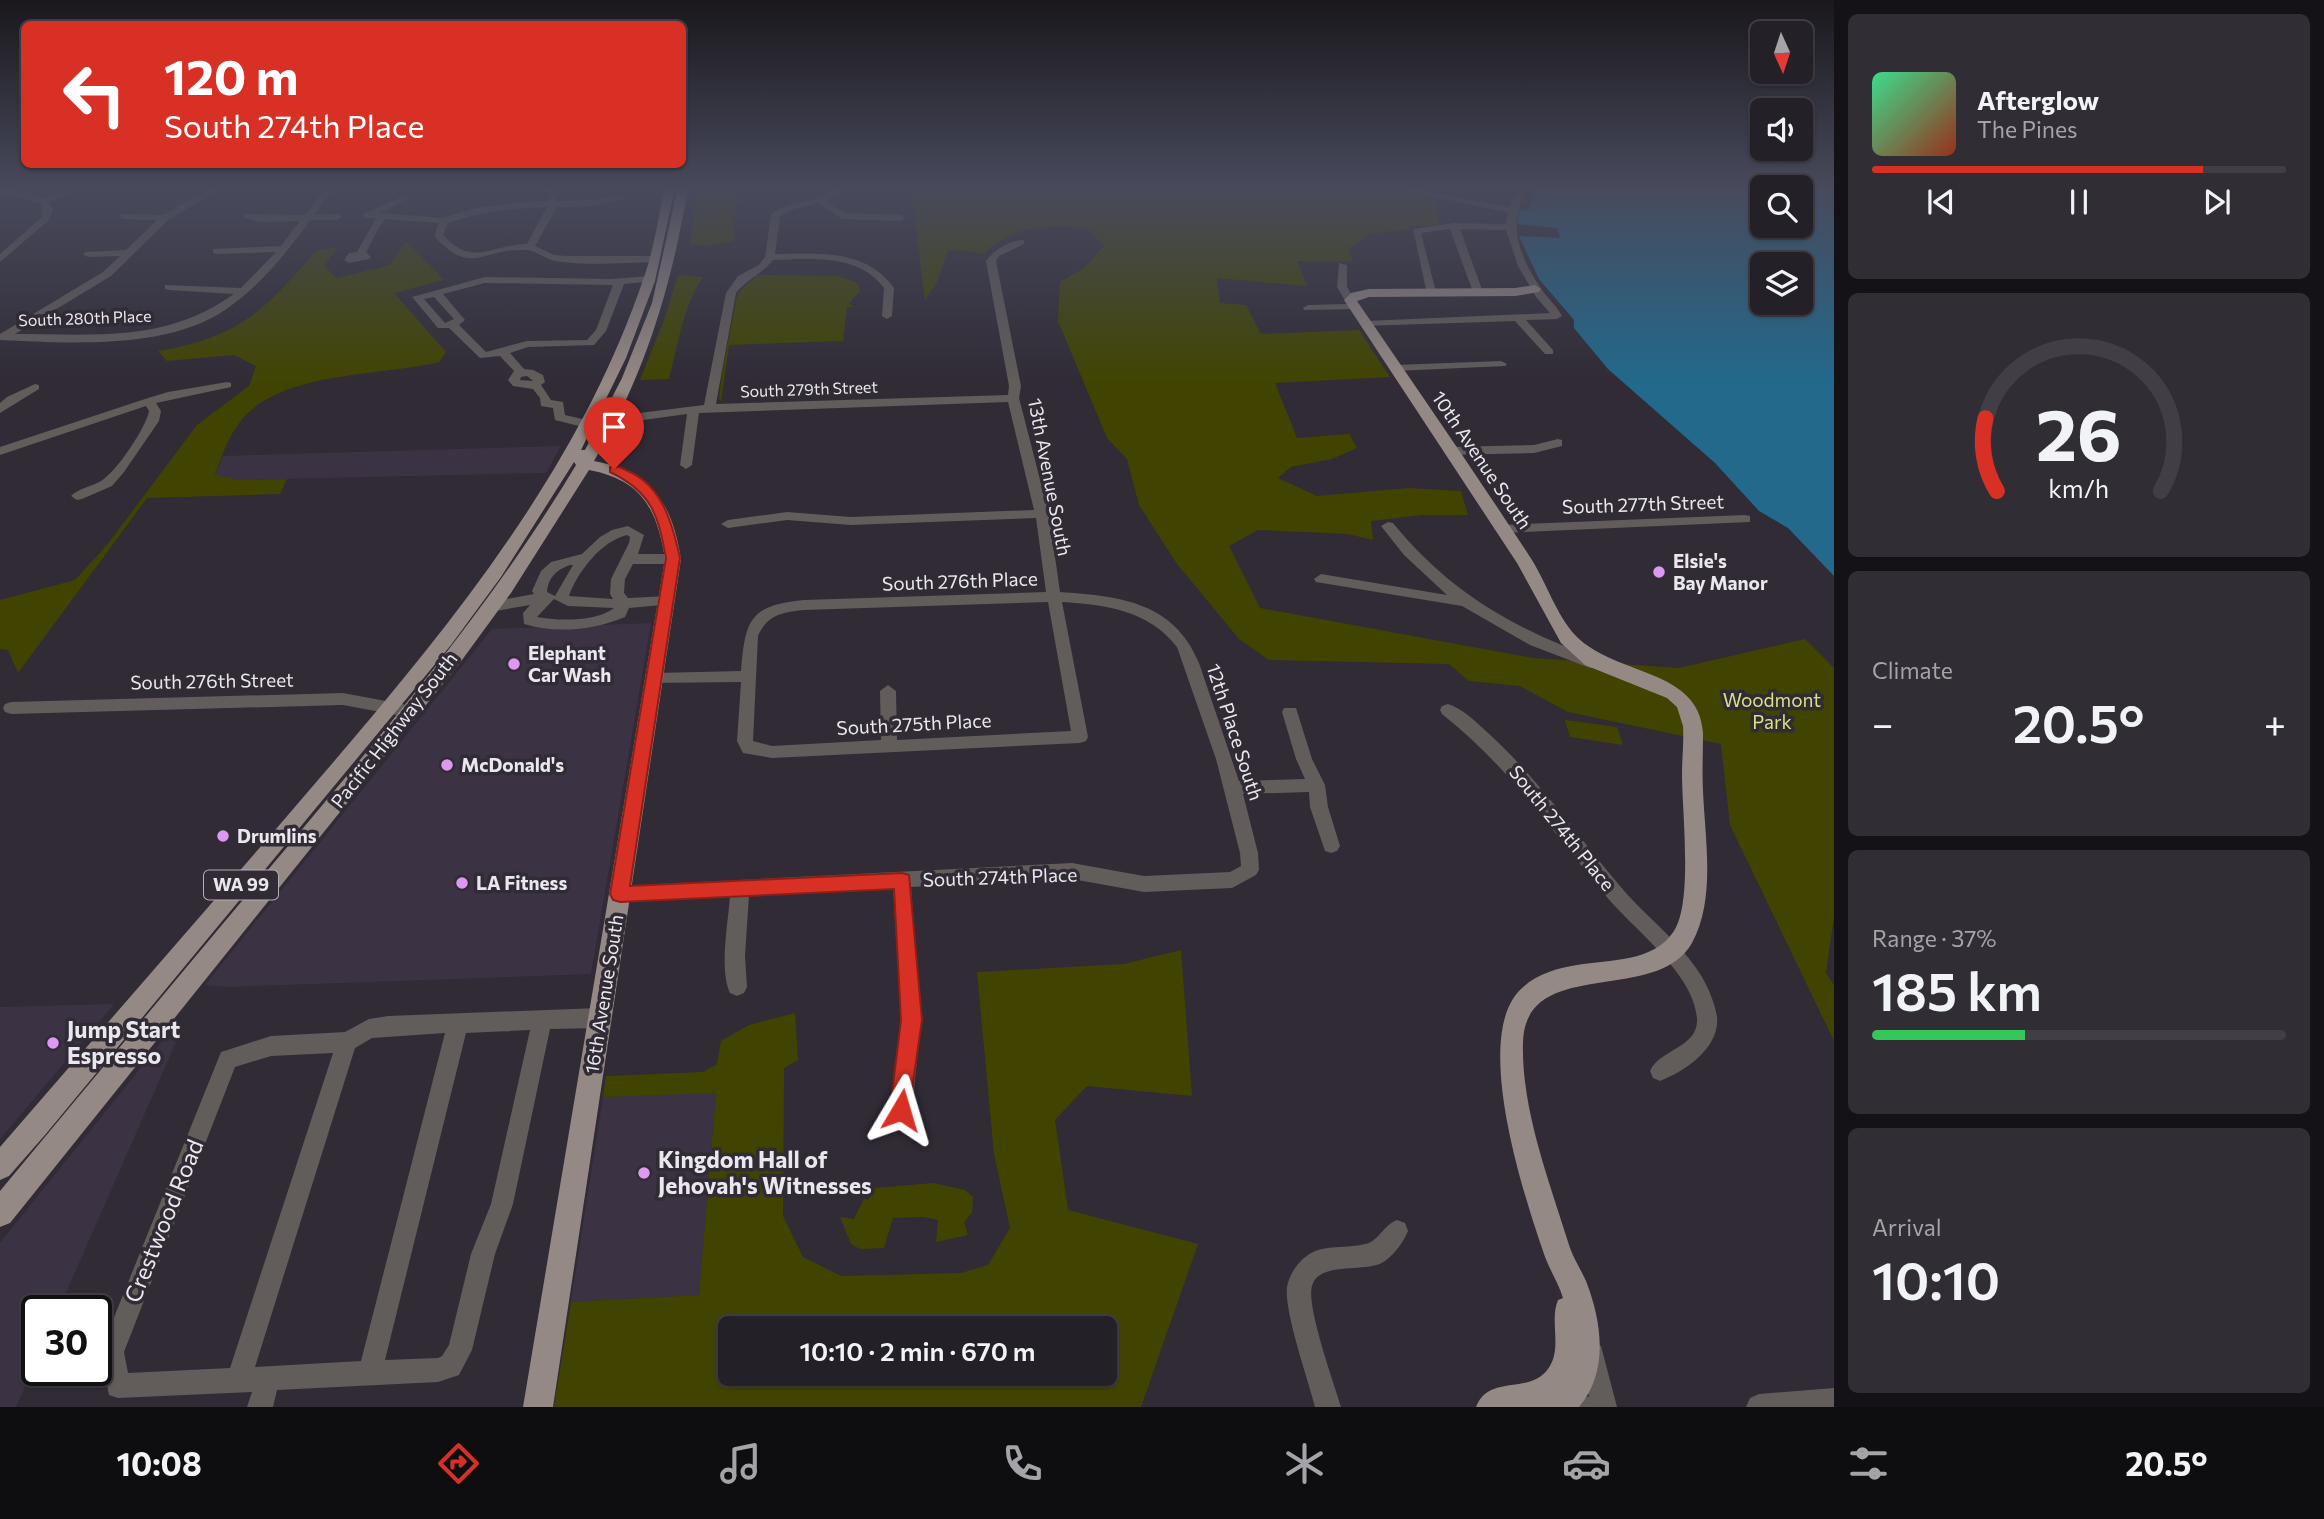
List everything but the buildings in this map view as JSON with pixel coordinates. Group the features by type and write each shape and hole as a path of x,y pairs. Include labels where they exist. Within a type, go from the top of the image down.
{"main road":[{"name":"Pacific Highway South","path":"0,1213 401,710 518,536 587,424 620,357 650,279 655,253"},
{"name":"Pacific Highway South","path":"0,1167 490,607 540,537 607,421 651,323 666,278 670,253"},
{"path":"650,279 659,284 651,323"},
{"path":"1352,304 1352,297 1361,294 1535,289"},
{"name":"10th Avenue South","path":"1352,304 1533,575 1561,631 1580,651 1604,667 1668,689 1685,703 1692,720 1692,913 1687,930 1670,952"},
{"path":"584,464 580,456 621,376 620,357"},
{"name":"16th Avenue South","path":"538,1407 673,558 667,527 647,489 625,473 584,464"},
{"path":"1551,1407 1568,1397 1583,1375 1583,1326 1511,1077 1509,1055 1515,1018 1524,1002 1553,982 1577,974 1644,964 1670,952"},
{"path":"1491,1407 1498,1401 1531,1398 1547,1392 1569,1365 1567,1275"}],"street":[{"path":"88,254 129,253"},
{"path":"1,338 107,274 129,253"},
{"name":"South 280th Place","path":"1,338 163,331 201,320 242,290 278,253"},
{"path":"457,253 482,257 495,253"},
{"path":"542,253 553,258 601,261 654,259"},
{"path":"601,261 603,253"},
{"path":"709,408 731,293 742,278 761,267 771,257 771,253"},
{"name":"13th Avenue South","path":"999,253 991,261 1015,386 1013,398 1042,514 1054,597 1080,737"},
{"path":"1421,253 1431,292"},
{"path":"1464,253 1478,292"},
{"path":"1366,324 1520,320 1557,316 1535,289 1520,253"},
{"path":"771,257 819,257 857,263 874,271 887,284 890,294 887,316"},
{"name":"10th Avenue South","path":"1342,265 1342,287 1352,304"},
{"path":"436,293 460,320 453,325 442,326 417,297 485,280 650,279"},
{"path":"453,325 484,356 527,344 590,343 601,331 620,281"},
{"path":"169,286 242,290"},
{"path":"43,298 62,301"},
{"path":"1308,308 1352,304"},
{"path":"1520,320 1549,352"},
{"path":"503,352 521,373 515,378 517,384 535,385 546,398 545,404 559,404 559,417 587,424"},
{"path":"1395,368 1501,365"},
{"path":"1,448 149,401 227,385"},
{"path":"0,410 11,399 34,387"},
{"name":"South 279th Street","path":"607,421 709,408 1013,398"},
{"path":"77,496 107,483 120,470 153,421 155,411 149,401"},
{"path":"686,465 694,409"},
{"path":"1449,451 1534,449 1558,443"},
{"path":"728,524 787,516 863,520 1042,514"},
{"name":"South 277th Street","path":"1502,529 1745,519"},
{"path":"1388,526 1420,567 1463,602 1541,645 1604,667"},
{"path":"490,607 561,595 587,558 610,535 628,529 637,536 610,597 603,602"},
{"path":"587,558 553,565 539,587 544,604 530,613 529,620 538,624 600,620 620,612 623,601"},
{"path":"629,559 673,558"},
{"path":"1321,579 1463,602"},
{"path":"617,582 617,594 623,601"},
{"path":"561,595 567,603 667,601"},
{"name":"South 276th Place","path":"749,676 751,636 763,615 777,608 1054,597 1116,601 1156,619"},
{"name":"12th Place South","path":"1156,619 1173,631 1184,645 1231,788 1248,847 1250,870"},
{"path":"655,680 749,676"},
{"name":"South 275th Place","path":"749,676 745,741 749,748 772,752 1080,737"},
{"path":"888,691 889,746"},
{"name":"South 276th Street","path":"11,708 343,699 401,710"},
{"name":"South 274th Place","path":"1448,710 1476,731 1528,780 1615,893 1670,952 1697,988 1707,1020 1702,1042 1660,1071"},
{"path":"1290,712 1304,759 1317,785 1319,807 1331,846"},
{"path":"1231,788 1317,785"},
{"name":"South 274th Place","path":"620,894 1072,871 1144,884 1232,880 1250,870"},
{"path":"901,1110 911,1020 902,881"},
{"path":"737,987 735,956 740,889"},
{"name":"Crestwood Road","path":"542,1021 502,1204 483,1254 460,1350 450,1366 438,1370 118,1386 112,1352 228,1059 271,1046 347,1042 369,1030 388,1026 599,1018"},
{"path":"370,1373 458,1023"},
{"path":"238,1381 347,1042"},
{"path":"1328,1407 1300,1306 1303,1277 1320,1261 1377,1253 1397,1231"},
{"path":"1583,1326 1604,1407"},
{"path":"260,1407 268,1379"},
{"path":"1759,1407 1834,1401"},
{"path":"1567,1407 1582,1407"}],"shaded area":[{"path":"561,446 546,473 237,480 215,476 223,456"},
{"path":"651,623 591,974 227,987 205,985 492,629"},
{"path":"114,1004 0,1139 0,1007"},
{"path":"172,1029 177,1040 65,1295 21,1295 21,1386 25,1386 16,1407 0,1407 0,1243"},
{"path":"716,1092 699,1295 571,1302 603,1097"}],"green space":[{"path":"315,253 334,253 324,266 337,278 390,265 398,253 417,253 444,280 394,293 446,352 439,362 309,383 262,402 244,417 234,430 215,475 237,480 287,479 280,494 147,498 18,673 8,650 0,649 0,600 75,580 107,545 197,425 249,386 256,366 234,355 167,361 158,351 210,338 249,318 282,289"},
{"path":"919,253 947,253 937,282 925,300"},
{"name":"Woodmont Park","path":"1098,253 1350,253 1353,262 1297,261 1307,286 1217,278 1220,303 1246,305 1261,334 1359,330 1390,377 1275,383 1297,438 1349,434 1357,448 1332,459 1291,467 1278,478 1317,496 1408,488 1461,491 1468,515 1422,515 1371,521 1373,540 1348,534 1258,530 1229,546 1260,608 1533,658 1679,668 1805,639 1834,668 1834,917 1826,973 1834,985 1834,1041 1730,825 1721,744 1568,712 1520,686 1469,681 1449,664 1269,660 1239,639 1177,564 1139,505 1127,459 1107,438 1058,321 1060,282 1084,268"},
{"path":"678,275 703,277 686,313 669,379 640,380 664,320"},
{"path":"756,275 838,276 858,283 860,291 849,303 853,307 847,307 843,341 729,345 721,402 719,398 737,296"},
{"path":"1565,720 1617,727 1623,745 1570,737"},
{"path":"1181,950 1192,1096 1087,1086 1055,1120 1068,1210 1198,1244 1141,1407 554,1407 571,1302 699,1295 716,1093 603,1097 606,1076 703,1072 717,1064 721,1041 749,1025 795,1013 798,1060 784,1068 783,1216 803,1257 841,1276 961,1273 988,1265 1010,1228 994,1154 977,972 1124,964"},
{"path":"933,1183 965,1190 973,1197 972,1213 964,1222 968,1235 936,1242 938,1220 924,1217 893,1218 884,1248 860,1249 851,1244 840,1217 854,1219 864,1199 868,1200 875,1188"}],"water":[{"path":"1527,253 1750,253 1750,315 1813,315 1813,253 1834,253 1834,576 1788,528 1759,511 1715,463 1608,369 1574,328 1574,320 1539,279"}],"place":[{"name":"Elsie's Bay Manor","path":"1659,572"},
{"name":"Elephant Car Wash","path":"514,664"},
{"name":"McDonald's","path":"447,765"},
{"name":"Drumlins","path":"223,836"},
{"name":"LA Fitness","path":"462,883"},
{"name":"Jump Start Espresso","path":"53,1043"},
{"name":"Kingdom Hall of Jehovah's Witnesses","path":"644,1173"}],"route":[{"path":"614,469 638,481 649,492 667,527 673,558 620,894 902,881 911,1020 901,1110"}]}
